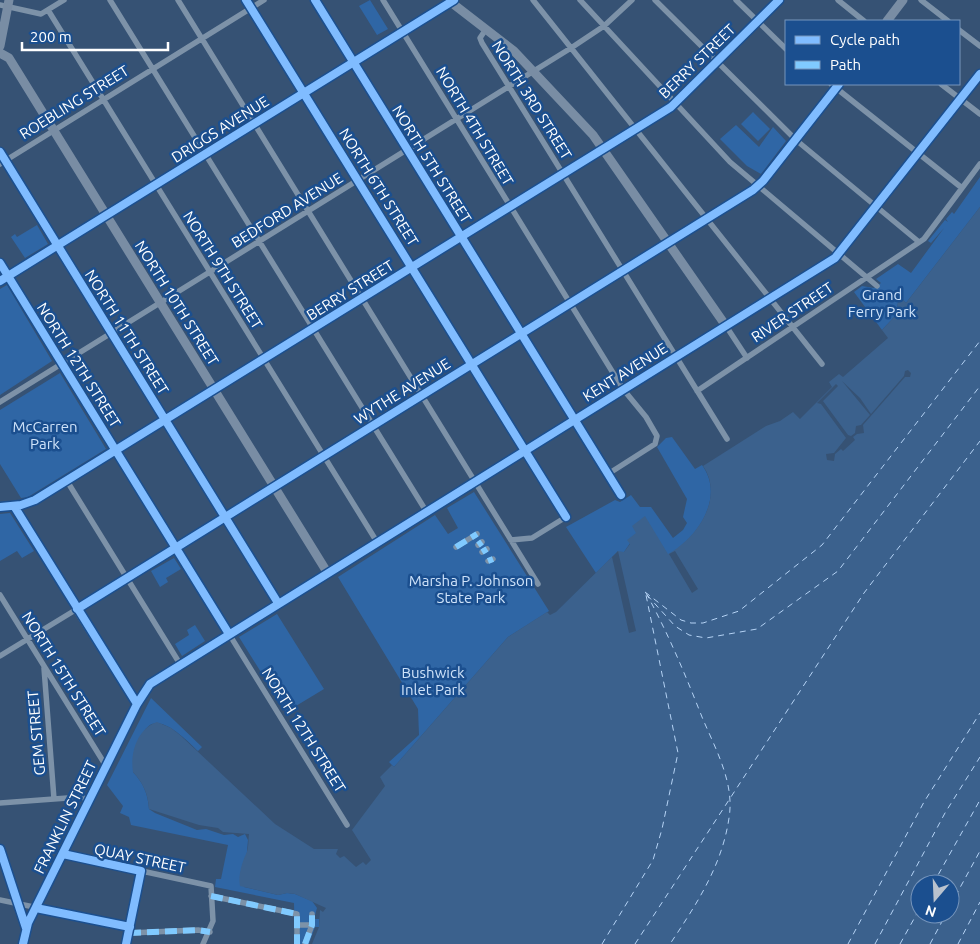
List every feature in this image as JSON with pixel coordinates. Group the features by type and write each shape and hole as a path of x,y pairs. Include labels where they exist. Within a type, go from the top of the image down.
{"main road":[{"path":"888,20 903,0"},
{"path":"451,1 514,51 593,135 726,326"},
{"path":"0,46 6,4"},
{"name":"NORTH 10TH STREET","path":"0,53 9,58 328,572"},
{"name":"KENT AVENUE","path":"136,704 150,684 180,664 726,326 839,253 980,74"},
{"name":"WYTHE AVENUE","path":"77,609 668,243 758,185 796,140 835,85"},
{"name":"NORTH 11TH STREET","path":"2,159 278,603"},
{"path":"77,609 136,704"},
{"name":"FRANKLIN STREET","path":"22,944 26,928 136,704"}],"street":[{"path":"6,4 41,14 64,0"},
{"path":"110,0 426,511"},
{"path":"178,0 538,584"},
{"name":"NORTH 6TH STREET","path":"246,0 566,517 532,538 511,540"},
{"name":"ROEBLING STREET","path":"2,159 54,130 264,0"},
{"name":"NORTH 5TH STREET","path":"315,0 621,495"},
{"name":"NORTH 4TH STREET","path":"383,0 569,304 623,389 646,417 658,439 652,446 608,474"},
{"path":"533,0 822,364"},
{"path":"580,0 730,162 878,286"},
{"name":"BEDFORD AVENUE","path":"0,402 571,48 604,26 632,0"},
{"path":"655,0 796,140 919,242"},
{"path":"736,0 785,48"},
{"name":"BERRY STREET","path":"0,507 30,503 635,130 676,103 779,0"},
{"path":"838,0 863,20"},
{"path":"921,0 947,20"},
{"name":"DRIGGS AVENUE","path":"0,281 404,32 451,1"},
{"name":"NORTH 9TH STREET","path":"48,10 377,542"},
{"name":"NORTH 3RD STREET","path":"486,29 480,38 482,43 727,439"},
{"path":"960,31 980,46"},
{"path":"835,85 962,188"},
{"path":"942,85 980,114"},
{"name":"RIVER STREET","path":"697,391 866,276 924,240 980,164"},
{"name":"NORTH 12TH STREET","path":"0,263 347,824"},
{"path":"726,326 747,358"},
{"path":"67,481 180,664"},
{"path":"14,506 77,609"},
{"path":"456,547 477,534"},
{"name":"NORTH 15TH STREET","path":"0,595 106,766"},
{"name":"WYTHE AVENUE","path":"0,656 77,609"},
{"name":"GEM STREET","path":"43,666 54,799"},
{"path":"0,803 81,797 90,800"},
{"path":"0,849 26,928"},
{"name":"QUAY STREET","path":"63,854 211,886 211,896"},
{"path":"126,944 142,871"},
{"path":"203,944 210,932 213,921 211,896 297,914 298,944"},
{"path":"0,900 129,930 210,932"},
{"path":"304,944 312,925 312,914"},
{"path":"297,925 312,925"},
{"path":"173,930 173,939"}],"green space":[{"path":"370,0 388,29 377,35 359,6"},
{"path":"753,112 770,129 758,141 741,124"},
{"path":"736,125 759,147 773,127 786,141 761,174 747,166 720,139"},
{"name":"Grand Ferry Park","path":"980,177 980,207 906,303 899,296 896,315 882,330 854,292 862,286 874,288 881,283 876,279 898,264 911,273 944,228 931,243 928,241 945,220 948,222 946,219 952,212 954,214"},
{"path":"37,225 48,244 25,258 11,237 15,234 17,237"},
{"name":"McCarren Park","path":"7,285 52,361 0,395 0,289"},
{"name":"McCarren Park","path":"60,373 106,449 28,497 21,498 0,464 0,410"},
{"path":"672,437 695,469 702,465 711,488 710,500 701,523 685,543 675,551 698,589 637,533 624,552 612,557 596,573 566,527 615,500 620,502 631,495 640,507 651,507 673,538 683,530 687,523 683,517 687,499 657,447 666,438"},
{"name":"Marsha P. Johnson State Park","path":"474,492 549,611 508,637 394,767 389,762 419,735 418,709 338,577 435,515 448,534 458,528 447,508"},
{"path":"10,513 34,551 22,558 17,551 0,561 0,514"},
{"path":"174,558 181,569 166,578 168,582 160,587 151,571"},
{"path":"277,614 324,689 286,712 239,637"},
{"path":"195,625 205,641 182,656 175,644 189,635 187,630"},
{"path":"151,698 202,747 198,751 178,733 163,724 155,723 148,726 139,743 133,772 140,780 144,789 149,809 197,830 206,829 224,835 233,834 238,837 245,834 248,840 244,887 278,895 295,894 312,901 317,908 314,919 319,919 319,927 315,927 309,944 295,944 294,903 215,887 216,879 221,879 228,845 131,825 129,817 120,813 123,806 107,785"}],"shaded area":[{"path":"980,207 980,944 312,944 319,927 320,910 323,912 326,908 295,894 278,895 240,886 240,873 248,850 249,834 223,832 218,828 199,825 149,809 144,789 140,780 133,772 132,765 136,742 144,730 157,722 171,728 180,735 275,824 314,849 338,849 336,854 340,858 344,856 356,867 363,862 366,865 371,860 352,830 385,786 380,777 392,765 394,767 508,637 547,612 550,615 556,612 618,551 624,552 630,544 627,540 636,533 632,526 645,516 668,554 679,547 698,528 709,504 711,491 709,478 703,466 766,426 780,421 793,412 800,419 832,387 829,382 839,374 843,377 888,338 882,330 896,315 899,296 906,303"}],"pier":[{"path":"908,370 911,373 910,377 905,377 863,425 864,433 853,437 855,440 843,451 841,449 835,454 834,461 827,460 826,454 834,453 846,438 821,404 817,403 836,384 838,386 823,401 848,435 851,436 855,433 856,426 861,425 870,415 842,381 860,398 871,414 904,376 905,371"},
{"path":"618,551 636,631 629,633 612,557"},
{"path":"675,551 698,589 692,593 669,554"}],"ferry route":[{"path":"645,592 681,620 691,623 703,623 739,611 822,545 980,341"},
{"path":"647,595 675,626 689,635 706,638 757,629 838,571 980,386"},
{"path":"635,944 864,593 980,441"},
{"path":"646,593 676,654 718,753 727,779 730,805 726,836 714,869 698,900 670,944"},
{"path":"602,944 653,860 662,829 678,753 646,595"},
{"path":"848,944 924,802 980,713"},
{"path":"875,944 945,813 980,757"},
{"path":"939,874 980,800"},
{"path":"960,888 980,851"},
{"path":"958,944 980,902"},
{"path":"900,944 911,924"},
{"path":"930,944 941,924"}],"marked path":[{"path":"456,547 477,534"},
{"path":"478,545 482,542"},
{"path":"482,552 487,549"},
{"path":"488,561 493,559"},
{"path":"211,896 297,914 297,944"},
{"path":"305,944 312,925 312,914"},
{"path":"129,933 198,930 210,932"}],"cycle path":[{"path":"246,0 566,517"},
{"path":"315,0 621,495"},
{"path":"0,281 454,0"},
{"path":"0,507 21,505 35,500 671,107 779,0"},
{"path":"23,944 28,923 137,704 150,684 835,258 980,74"},
{"path":"77,609 753,190 763,181 838,85"},
{"path":"0,152 278,603"},
{"path":"0,263 229,634"},
{"path":"14,506 137,704"},
{"path":"0,849 26,928"},
{"path":"63,854 141,871 126,944"},
{"path":"36,908 130,927"}],"park label":[{"name":"Bushwick Inlet Park","path":"433,680"}]}
